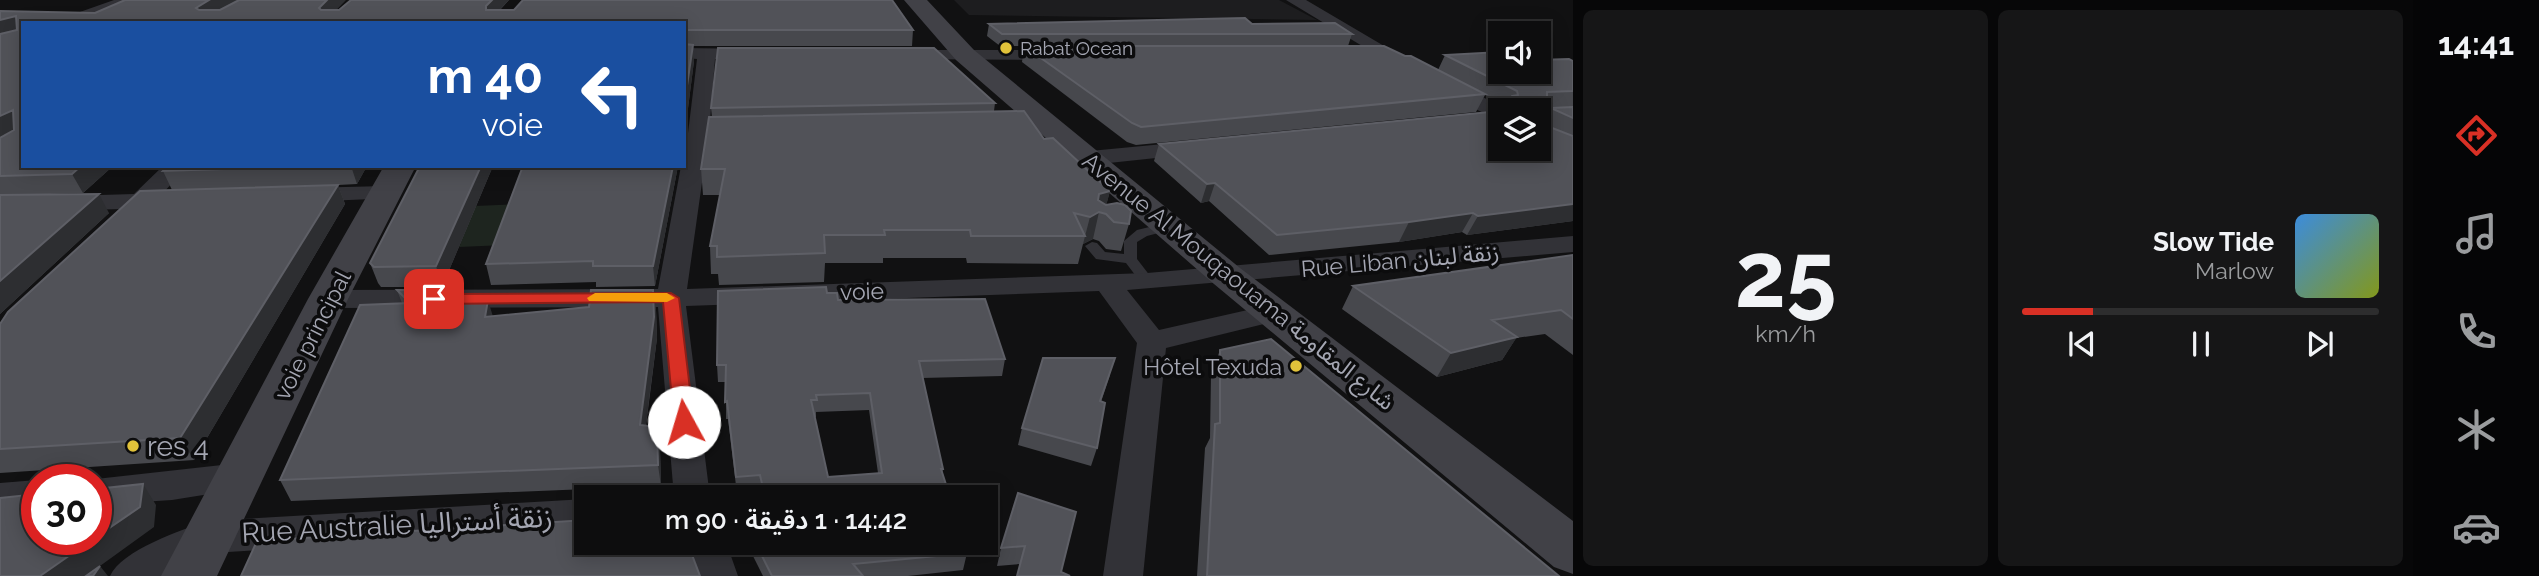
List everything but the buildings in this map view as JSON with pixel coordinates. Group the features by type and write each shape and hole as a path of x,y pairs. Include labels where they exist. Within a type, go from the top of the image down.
{"street":[{"path":"71,21 129,0"},
{"name":"Avenue Al Mouqaouama شارع المقاومة","path":"915,0 965,55 1037,126 1090,158 1156,230 1227,276 1573,551"},
{"path":"1294,0 1388,55 1488,108"},
{"path":"691,485 671,298 703,133 696,53 775,54"},
{"path":"884,54 1074,55"},
{"path":"1347,55 1388,55"},
{"path":"1472,122 1488,120"},
{"path":"1090,158 1213,146"},
{"path":"111,228 175,168"},
{"name":"voie principal","path":"276,196 393,179"},
{"name":"voie principal","path":"189,576 328,299 393,179"},
{"path":"0,205 194,199"},
{"name":"Rue Liban زنقة لبنان","path":"1227,276 1573,244"},
{"name":"voie","path":"328,299 671,298 1107,282 1138,270 1227,276"},
{"path":"1107,282 1152,342 1123,576"},
{"path":"1152,342 1274,313"},
{"path":"112,490 172,486 240,477"},
{"path":"0,498 21,496"},
{"name":"Rue Australie زنقة أستراليا","path":"208,537 574,515"},
{"path":"130,576 163,557 208,537"},
{"path":"711,555 718,576"}],"lane":[{"path":"1121,226 1156,230"},
{"path":"1138,270 1131,241 1156,230"},
{"path":"1092,246 1101,256 1138,270"}],"shaded area":[{"path":"954,0 1279,0 1317,20 969,15"},
{"path":"520,204 505,245 459,247 475,206"}],"slow traffic":[{"path":"595,298 667,298"}],"place":[{"name":"Rabat Ocean","path":"1006,48"},
{"name":"Hôtel Texuda","path":"1296,366"},
{"name":"res 4","path":"133,446"}],"route":[{"path":"434,299 671,298 684,422"}]}
